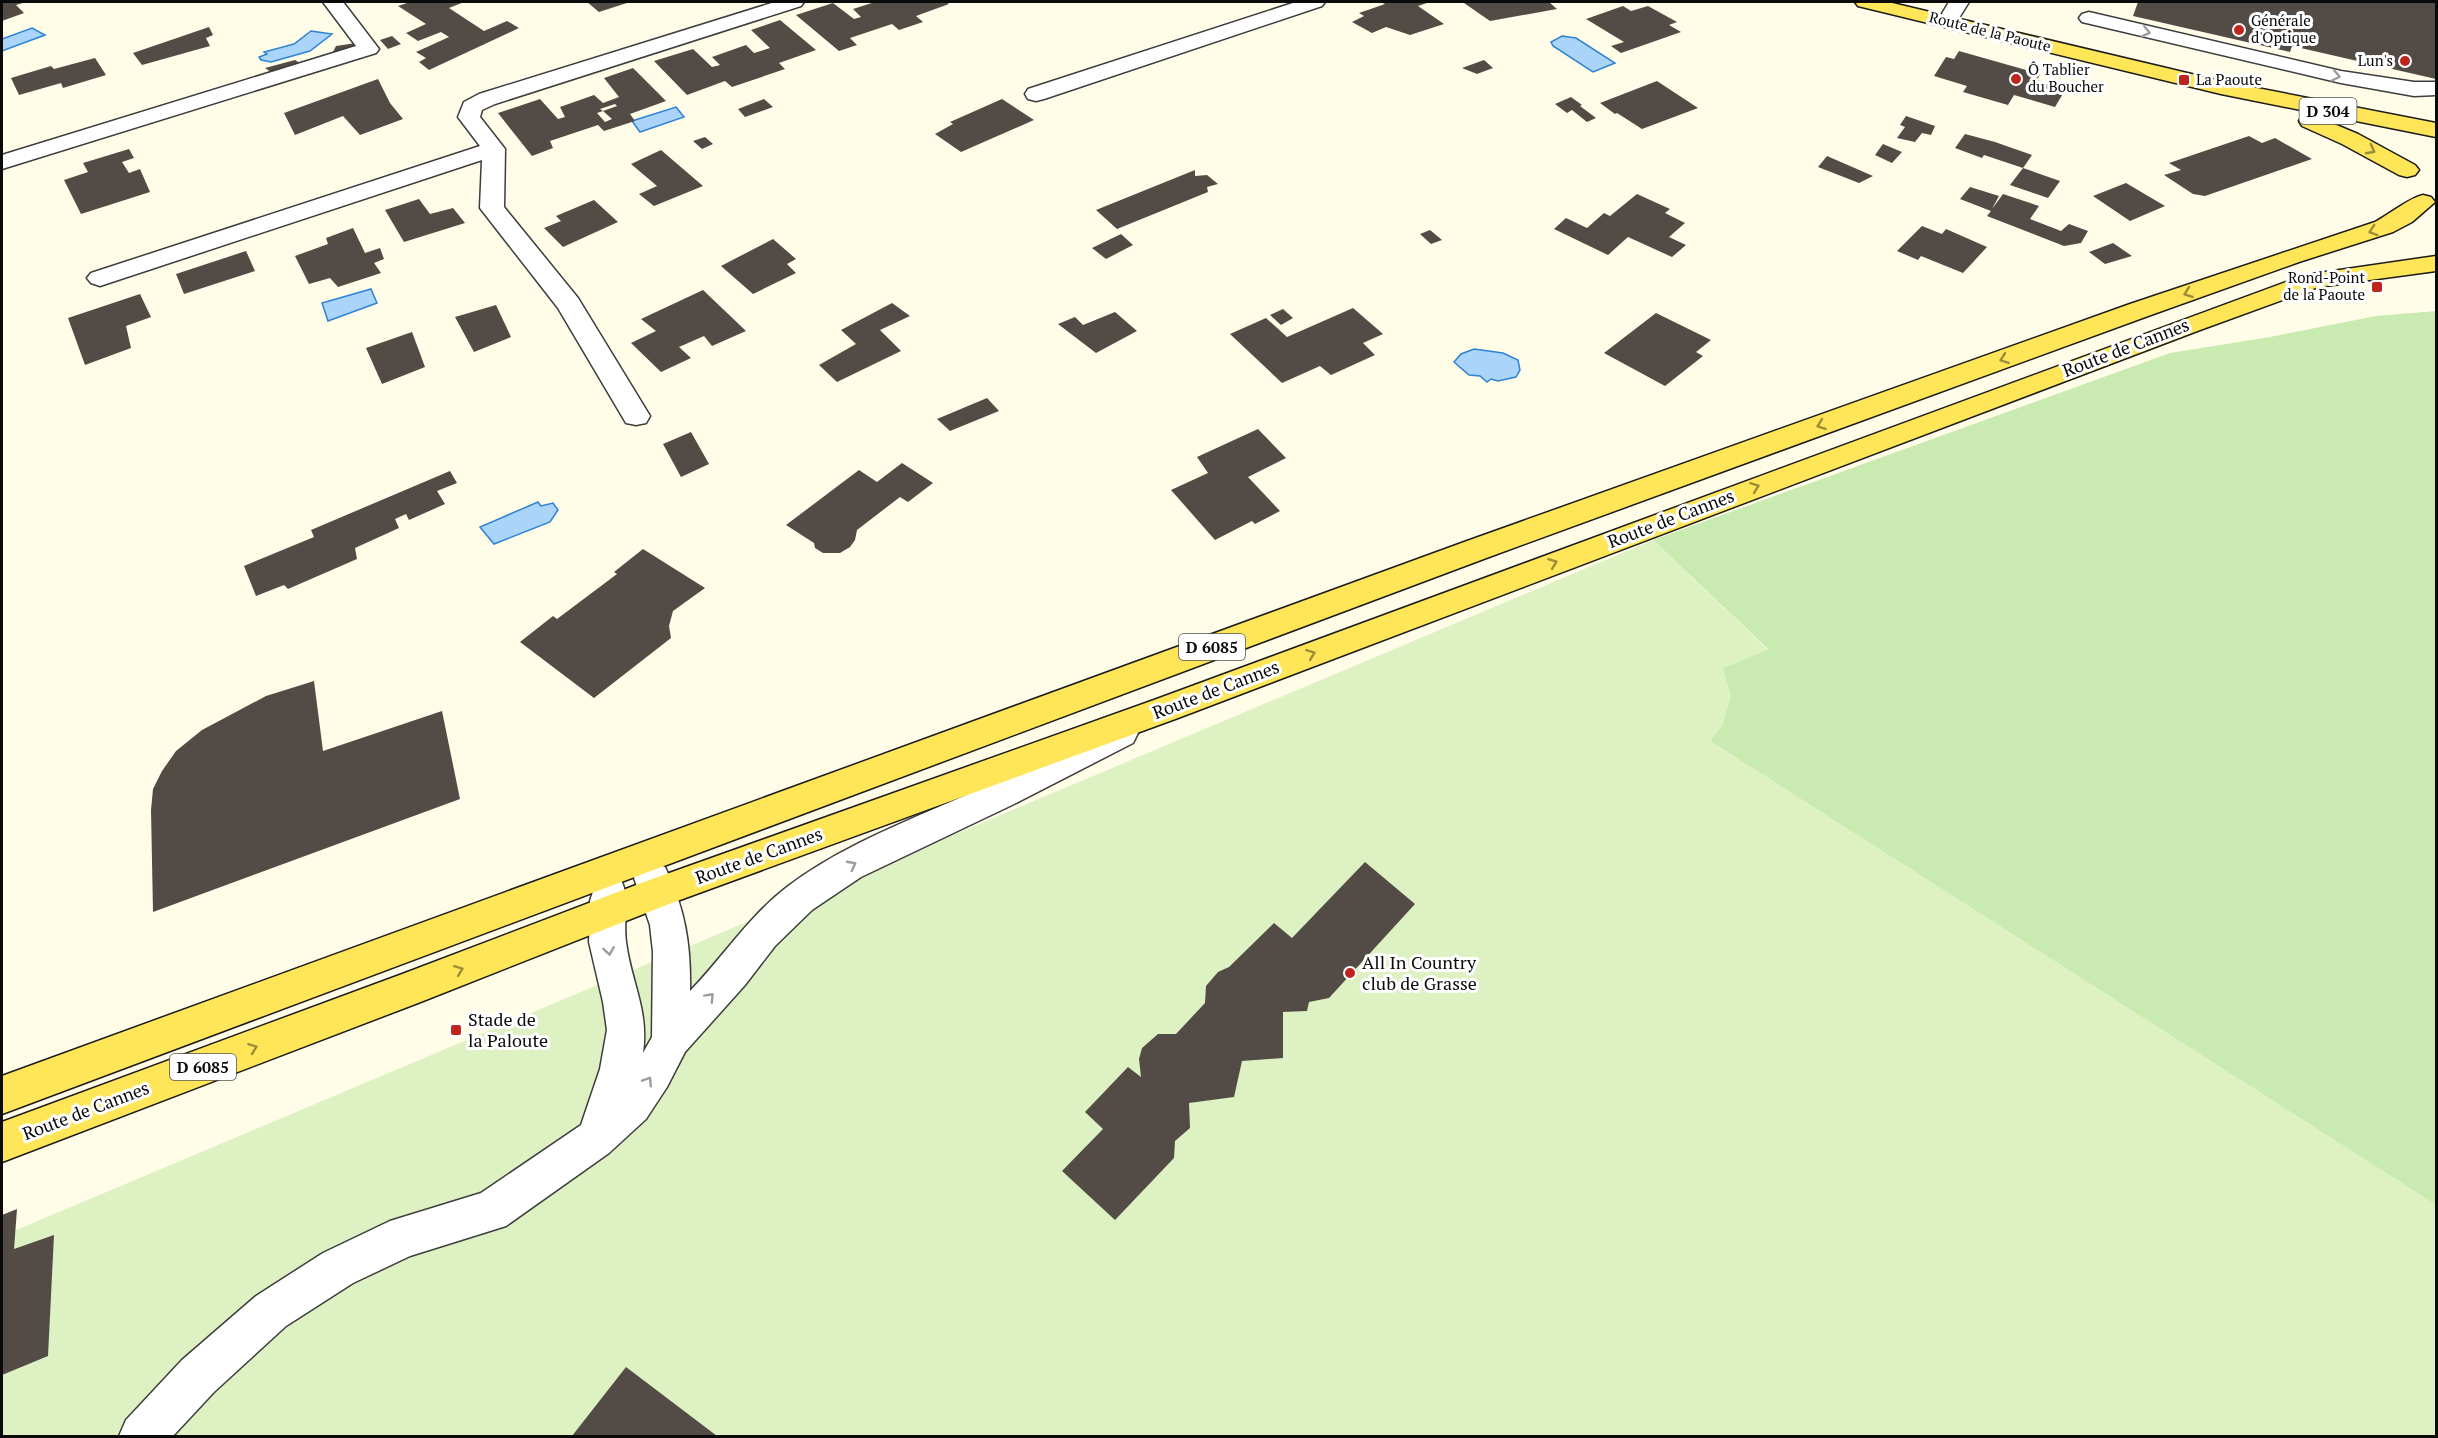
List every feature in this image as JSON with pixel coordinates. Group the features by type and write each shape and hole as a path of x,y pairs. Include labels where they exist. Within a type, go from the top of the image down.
{"main road":[{"name":"Route de la Paoute","path":"1865,2 2220,88 2361,117 2436,129"},
{"name":"Route de la Paoute","path":"2220,88 2318,124 2419,152"},
{"path":"2419,152 2412,185 2430,208"},
{"name":"Route de Cannes","path":"2,1095 1478,549 2236,276 2384,227 2430,208"},
{"name":"Route de Cannes","path":"655,885 1166,709 2314,280 2436,264"},
{"path":"1478,549 1505,581"},
{"path":"64,1120 64,1072 341,992 607,903 1046,731 1244,636"},
{"name":"Route de Cannes","path":"2,1142 64,1120 607,903"}],"street":[{"path":"2,162 369,49 333,2"},
{"path":"636,416 568,304 492,208 494,149 469,117 472,108 487,99 794,2"},
{"path":"1036,94 1315,2"},
{"path":"1947,22 1959,2"},
{"path":"2071,52 2094,10 2341,77 2414,89 2436,89"},
{"path":"100,278 494,149"},
{"path":"142,1437 198,1376 272,1311 338,1268 405,1236 491,1211 595,1139 633,1105 653,1074 670,1039 732,973 762,934 800,899 848,866 1000,795 1166,709"},
{"path":"655,885 668,925 672,952 670,1039"},
{"path":"595,1139 622,1063 626,1029 622,997 609,955 607,903"}],"green space":[{"path":"2436,311 2436,1205 1710,741 1723,724 1723,668 1768,649 1653,540 2170,353 2270,337 2376,316"},
{"name":"All In Country club de Grasse","path":"1653,540 1768,650 1723,668 1731,696 1723,724 1710,741 2436,1205 2436,1436 2,1436 2,1236"}],"water":[{"path":"32,28 45,35 2,51 2,39"},
{"path":"311,31 332,34 310,51 271,62 261,60 259,57 267,54 264,52 294,44"},
{"path":"1562,36 1576,38 1615,63 1593,72 1553,46 1551,42"},
{"path":"676,107 684,117 640,132 632,121"},
{"path":"371,289 377,303 328,321 322,303"},
{"path":"1474,349 1503,353 1518,360 1520,370 1516,377 1498,381 1491,379 1487,382 1480,376 1469,375 1454,362 1461,354"},
{"path":"538,502 541,506 553,503 558,510 550,522 494,544 480,527"}],"building":[{"path":"2,2 26,2 16,5 24,13 2,21"},
{"path":"410,2 464,2 449,8 484,31 507,21 519,28 429,70 419,62 426,58 416,52 449,37 441,32 418,41 406,33 426,24 398,6"},
{"path":"587,2 630,2 599,12"},
{"path":"875,2 946,2 949,4 916,16 923,22 899,30 892,24 850,38 857,45 839,51 796,15 833,3 854,19 861,17 853,9"},
{"path":"1380,2 1430,2 1418,6 1444,24 1410,35 1386,27 1372,33 1352,22 1364,16 1359,13 1385,4"},
{"path":"1549,2 1557,9 1490,21 1464,3"},
{"path":"2138,2 2436,2 2436,79 2292,46 2290,52 2133,16"},
{"path":"1623,6 1631,11 1648,6 1677,22 1669,25 1681,32 1621,53 1611,46 1624,42 1586,19"},
{"path":"780,20 816,50 779,63 785,69 732,87 725,81 687,95 654,61 693,49 712,67 720,65 712,57 746,45 754,53 770,48 751,30"},
{"path":"209,27 213,35 206,38 210,46 142,65 133,53"},
{"path":"392,36 401,44 388,49 380,40"},
{"path":"356,43 350,54 332,54 336,46"},
{"path":"1959,51 2040,74 2037,80 2064,92 2055,107 2014,95 2008,105 1963,92 1967,86 1934,76 1946,57 1954,59"},
{"path":"95,58 106,75 63,88 61,83 19,95 11,78 51,66 54,69"},
{"path":"295,60 305,66 274,74 265,68"},
{"path":"1484,60 1493,68 1477,74 1462,68"},
{"path":"633,68 666,101 630,114 635,121 604,131 598,125 550,141 553,148 532,156 498,113 540,99 558,119 565,117 560,107 594,95 603,103 619,97 604,78","holes":["615,104 617,106 603,111 600,109","603,111 612,119 605,122 597,113"]},
{"path":"378,79 390,103 403,119 360,135 343,116 295,135 284,113"},
{"path":"1657,81 1698,108 1642,129 1600,103"},
{"path":"1571,97 1596,118 1587,122 1572,110 1567,113 1555,104"},
{"path":"764,99 773,107 745,117 738,109"},
{"path":"1002,99 1034,120 961,152 935,134 953,124 950,122"},
{"path":"1906,116 1935,126 1931,135 1922,133 1915,142 1897,138 1905,127 1900,125"},
{"path":"1965,134 2032,155 2023,168 1984,155 1982,158 1955,148"},
{"path":"2249,136 2262,143 2275,138 2312,159 2205,196 2193,194 2164,175 2181,170 2169,163"},
{"path":"705,137 713,144 702,149 693,141"},
{"path":"1883,144 1902,152 1892,163 1875,155"},
{"path":"129,149 134,158 122,162 129,173 140,169 150,192 81,214 64,180 88,172 83,163"},
{"path":"661,150 703,186 654,206 639,194 657,186 631,164"},
{"path":"1827,156 1873,176 1859,183 1818,167"},
{"path":"2023,168 2060,181 2048,198 2010,185"},
{"path":"1195,170 1195,176 1207,175 1218,184 1207,187 1208,192 1117,229 1096,210"},
{"path":"2126,183 2165,206 2130,221 2093,196"},
{"path":"1970,187 1999,196 1992,209 2003,194 2039,206 2030,219 2061,231 2069,224 2088,231 2081,243 2064,246 1987,216 1991,211 1960,199"},
{"path":"1637,194 1670,209 1665,213 1685,223 1669,237 1686,245 1672,257 1628,237 1608,255 1554,229 1566,218 1587,228 1604,213 1610,216"},
{"path":"419,199 430,214 453,208 465,223 404,242 385,210"},
{"path":"594,200 618,222 563,247 544,228 561,221 556,216"},
{"path":"1922,226 1942,234 1946,229 1987,247 1963,273 1921,256 1918,260 1897,251"},
{"path":"353,228 365,253 380,248 384,259 374,263 381,273 338,287 330,278 309,284 295,256 328,244 326,238"},
{"path":"1430,230 1442,240 1431,244 1420,234"},
{"path":"1121,234 1133,245 1106,259 1092,248"},
{"path":"773,239 796,259 787,264 796,273 753,294 721,266"},
{"path":"2113,243 2132,256 2105,264 2089,252"},
{"path":"246,251 255,271 184,294 176,274"},
{"path":"703,290 746,331 712,346 704,336 679,347 691,358 661,372 631,343 656,331 641,319"},
{"path":"140,294 151,317 126,326 131,348 85,365 68,318"},
{"path":"892,303 910,316 880,330 901,351 837,382 819,365 856,344 841,330"},
{"path":"496,305 511,337 474,352 455,317"},
{"path":"1353,308 1383,334 1363,343 1375,355 1331,375 1320,366 1282,383 1230,334 1266,318 1287,337"},
{"path":"1283,309 1293,318 1281,325 1270,315"},
{"path":"1115,312 1137,331 1096,353 1058,324 1075,317 1083,325"},
{"path":"1656,313 1711,340 1696,352 1703,356 1665,386 1604,353"},
{"path":"412,332 425,367 382,384 366,348"},
{"path":"987,398 999,411 950,431 937,419"},
{"path":"1258,429 1286,458 1248,477 1280,511 1255,524 1252,521 1215,540 1171,490 1208,473 1197,457"},
{"path":"691,432 709,464 681,477 663,444"},
{"path":"902,463 933,483 908,502 900,497 857,530 855,540 850,547 840,553 823,553 815,548 814,543 786,525 859,470 877,482"},
{"path":"450,471 457,483 437,491 445,504 409,520 406,514 395,519 399,528 355,548 357,559 288,589 284,585 256,596 244,566 314,537 311,530"},
{"path":"643,549 705,588 673,611 669,626 671,638 594,698 520,642 553,616 557,619 617,574 614,572"},
{"path":"314,681 323,751 442,711 460,799 153,912 151,810 153,789 162,771 176,751 202,730 266,696"},
{"path":"1365,862 1415,904 1329,998 1309,1002 1307,1011 1283,1012 1283,1058 1242,1061 1234,1097 1189,1103 1190,1128 1175,1141 1174,1158 1115,1220 1062,1171 1103,1129 1085,1112 1128,1067 1141,1077 1139,1059 1142,1048 1158,1034 1176,1034 1205,1003 1206,986 1218,972 1229,967 1274,923 1292,938"},
{"path":"17,1209 14,1249 54,1235 48,1356 2,1375 2,1215"},
{"path":"626,1367 717,1436 572,1436"}],"place":[{"name":"Générale d'Optique","path":"2239,30"},
{"name":"Lun's","path":"2405,61"},
{"name":"Ô Tablier du Boucher","path":"2016,79"},
{"name":"La Paoute","path":"2184,80"},
{"name":"Rond-Point de la Paoute","path":"2377,287"},
{"name":"All In Country club de Grasse","path":"1350,973"},
{"name":"Stade de la Paloute","path":"456,1030"}]}
